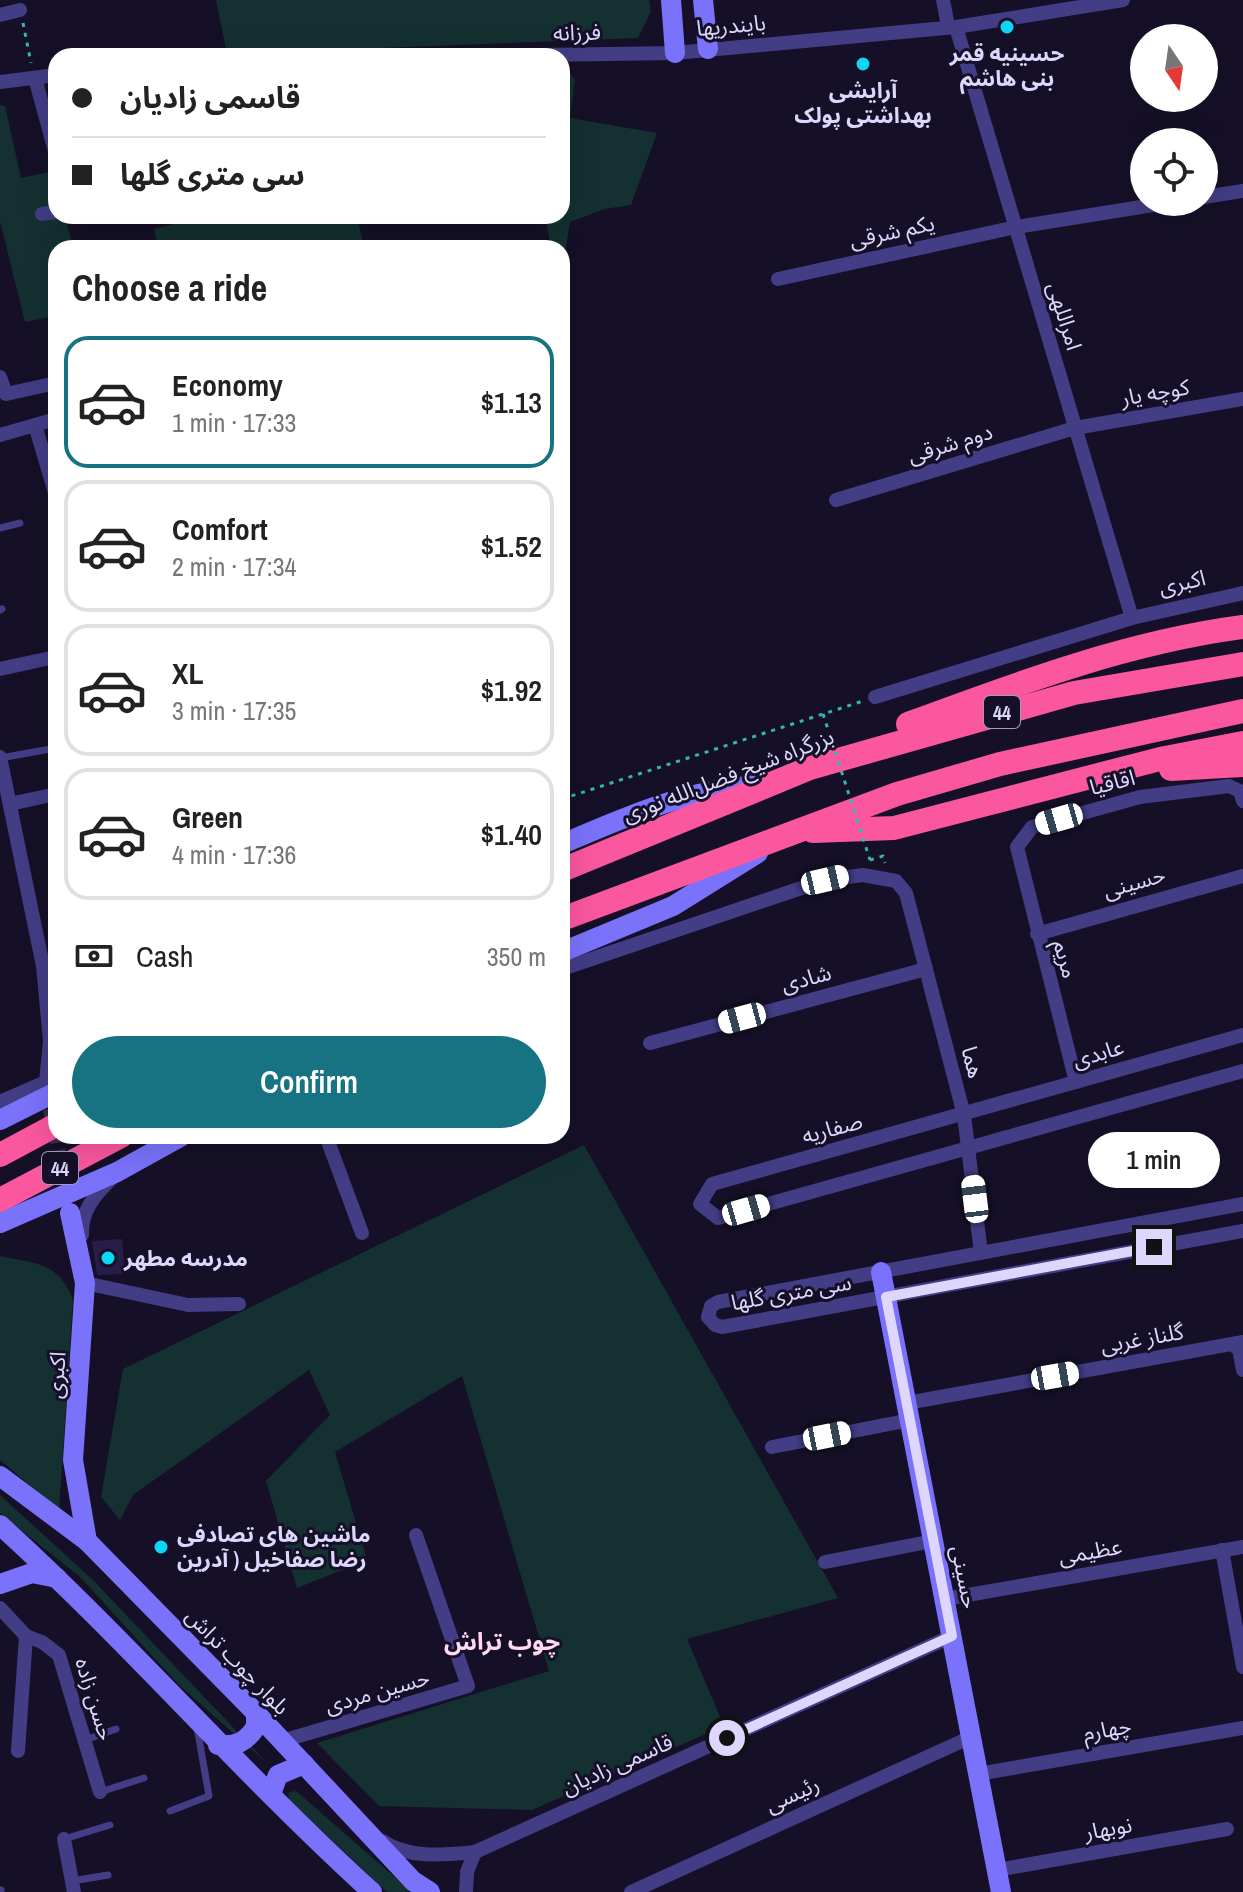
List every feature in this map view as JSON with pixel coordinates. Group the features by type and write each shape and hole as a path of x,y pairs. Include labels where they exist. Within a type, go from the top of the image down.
{"highway":[{"path":"810,768 895,729 972,700 1054,673 1243,624"},
{"name":"بزرگراه شیخ فضل‌الله نوری","path":"570,867 810,768 1074,693 1243,664"},
{"name":"44","path":"570,916 897,794 1000,764 1243,711"},
{"path":"790,832 894,828 1160,759 1243,743"},
{"path":"1112,773 1243,765"},
{"name":"44","path":"0,1155 48,1129"},
{"name":"44","path":"0,1200 106,1144"}],"street":[{"path":"671,0 675,53"},
{"path":"703,0 708,49"},
{"name":"امراللهی","path":"943,0 1016,227 1132,618"},
{"name":"بایندریها","path":"675,53 952,27 1081,4 1123,0"},
{"path":"0,15 20,10"},
{"name":"فرزانه","path":"570,55 675,53"},
{"path":"0,82 48,76"},
{"path":"35,78 48,126"},
{"path":"1218,195 1243,191"},
{"name":"یکم شرقی","path":"778,279 1016,227 1130,209"},
{"path":"0,377 6,394 48,385"},
{"name":"کوچه یار","path":"1075,428 1243,399"},
{"path":"0,435 48,421"},
{"path":"35,425 48,469"},
{"name":"دوم شرقی","path":"836,500 1075,428"},
{"name":"اکبری","path":"875,697 1132,618 1243,593"},
{"path":"0,669 48,659"},
{"path":"0,757 5,806 48,959"},
{"path":"570,841 666,801 724,787 767,784"},
{"name":"اقاقیا","path":"1017,847 1032,827 1140,797 1229,786 1240,791 1243,801"},
{"path":"5,806 48,796"},
{"path":"570,949 673,906 790,832"},
{"name":"مریم","path":"1017,847 1076,1082"},
{"name":"هما","path":"570,966 825,880 842,876 889,878 902,887 964,1115 981,1253"},
{"name":"حسینی","path":"1037,934 1243,876"},
{"name":"شادی","path":"650,1043 926,969"},
{"name":"عابدی","path":"964,1115 1243,1035"},
{"path":"969,1145 1243,1071"},
{"path":"0,1102 48,1087"},
{"path":"0,1120 48,1088"},
{"name":"صفاریه","path":"964,1115 712,1184 700,1204 718,1218 969,1145"},
{"path":"0,1223 117,1172 168,1144"},
{"path":"329,1144 362,1233"},
{"path":"117,1172 92,1199 81,1220 85,1283 188,1305 239,1304"},
{"name":"سی متری گلها","path":"1243,1204 718,1302 711,1306 708,1317 715,1325 722,1327 1243,1231"},
{"name":"اکبری","path":"70,1213 85,1283 73,1460 87,1541"},
{"name":"حسینی","path":"881,1272 1001,1892"},
{"path":"1238,1343 1243,1370"},
{"name":"گلناز غربی","path":"772,1447 908,1411 1238,1343"},
{"name":"بلوار چوب‌ تراش","path":"0,1476 87,1541 256,1713 413,1881 430,1892"},
{"path":"0,1525 59,1578 218,1745 372,1892"},
{"name":"حسین مردی","path":"282,1741 468,1686 416,1535"},
{"path":"825,1562 933,1541"},
{"name":"عظیمی","path":"945,1599 1243,1547"},
{"path":"1222,1550 1243,1667"},
{"path":"0,1584 32,1573 59,1578"},
{"name":"حسن زاده","path":"0,1608 26,1636 42,1642 59,1655 100,1792"},
{"path":"18,1751 26,1636"},
{"name":"قاسمی زادیان","path":"368,1832 396,1850 435,1856 475,1852 952,1636"},
{"path":"218,1745 235,1746 244,1742 256,1727 256,1713"},
{"name":"چهارم","path":"978,1774 1243,1728"},
{"name":"رئیسی","path":"631,1892 971,1737"},
{"path":"271,1794 278,1775 304,1764"},
{"name":"نوبهار","path":"997,1870 1227,1829"},
{"path":"64,1839 73,1887"},
{"path":"466,1892 467,1872 475,1852"}],"lane":[{"path":"0,528 20,523"},
{"path":"0,757 48,749"},
{"path":"170,1811 209,1796 196,1721"},
{"path":"85,1740 116,1729"},
{"path":"100,1792 144,1778"},
{"path":"64,1839 110,1825"},
{"path":"73,1887 108,1875"}],"path":[{"path":"20,10 35,78"},
{"path":"570,796 875,697"},
{"path":"823,714 870,860"}],"green space":[{"path":"216,0 649,0 651,11 638,38 381,48 226,48"},
{"path":"570,74 575,80 570,118"},
{"path":"0,105 5,106 21,178 48,172 48,224 66,224 72,240 48,240 48,318 25,322 0,221"},
{"path":"570,118 657,133 631,205 605,209 570,222"},
{"path":"172,224 359,224 362,240 156,240 154,229"},
{"path":"546,224 570,224 567,240 550,240"},
{"path":"584,1145 838,1598 687,1639 724,1726 532,1810 379,1806 317,1743 549,1671 462,1376 335,1452 367,1560 297,1588 266,1481 330,1415 309,1370 133,1495 120,1520 101,1497 123,1369"},
{"path":"0,1256 44,1266 60,1277 73,1299 59,1510 0,1460"},
{"path":"0,1495 92,1579 267,1763 179,1685 80,1577 0,1513"},
{"path":"296,1791 412,1892 387,1892 289,1800 288,1793"}],"building":[{"name":"مدرسه مطهر","path":"122,1239 125,1274 97,1275 92,1241"}],"tunnel":[{"path":"46,1088 48,1098"},
{"path":"57,1144 68,1201"}],"place":[{"name":"حسینیه قمر بنی هاشم","path":"1007,27"},
{"name":"آرایشی بهداشتی پولک","path":"863,64"},
{"name":"مدرسه مطهر","path":"108,1258"},
{"name":"ماشین های تصادفی رضا صفاخیل ( آدرین","path":"161,1547"}],"district":[{"name":"چوب تراش","path":"502,1641"}],"route":[{"path":"727,1738 952,1636 886,1297 1154,1247"}]}
